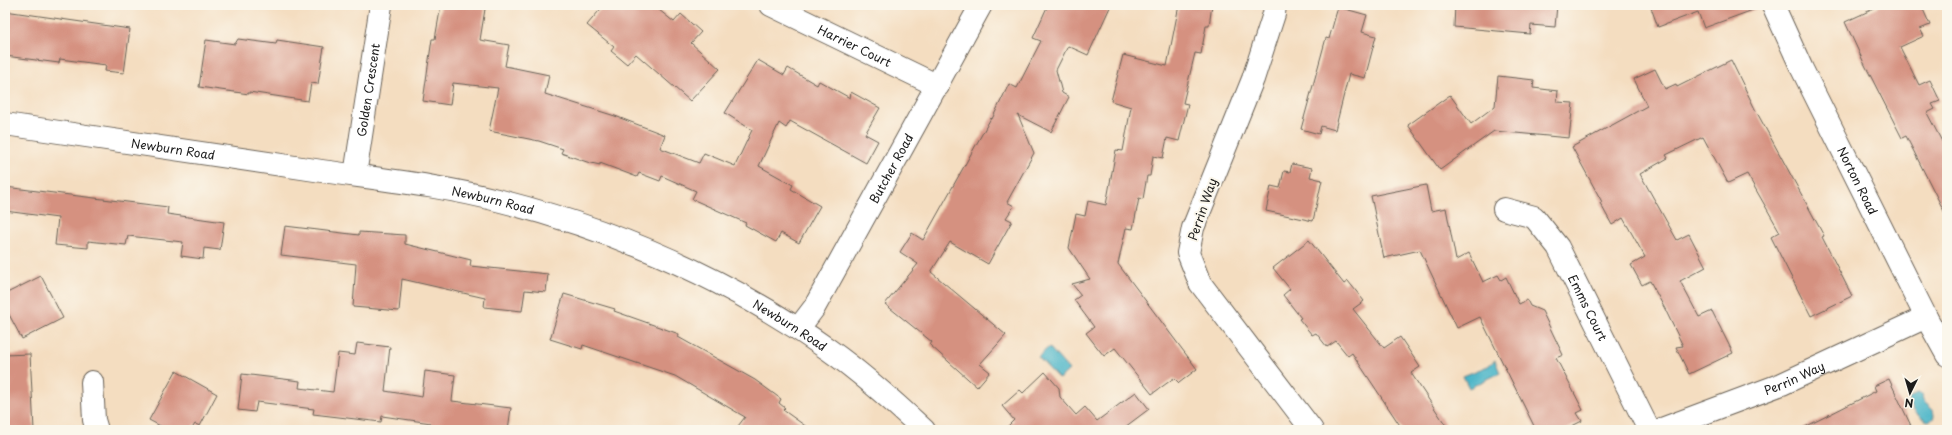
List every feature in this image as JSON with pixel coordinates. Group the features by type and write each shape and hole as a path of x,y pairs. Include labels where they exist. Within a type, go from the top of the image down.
{"street":[{"name":"Golden Crescent","path":"355,175 381,5"},
{"name":"Harrier Court","path":"771,5 938,86"},
{"name":"Butcher Road","path":"798,329 814,308 938,86 981,5"},
{"name":"Perrin Way","path":"1275,5 1274,14 1253,79 1193,228 1188,253 1200,283 1312,430"},
{"name":"Norton Road","path":"1773,5 1802,69 1926,317 1947,354"},
{"name":"Newburn Road","path":"5,124 420,185 499,200 552,215 613,236 676,261 766,309 830,350 883,391 924,430"},
{"name":"Emms Court","path":"1504,209 1534,217 1558,247 1649,430"},
{"name":"Perrin Way","path":"1660,430 1782,384 1926,317"},
{"path":"92,382 94,420 97,430"}],"water":[{"path":"1049,347 1069,370 1059,379 1038,357"},
{"path":"1495,360 1500,373 1469,388 1463,376 1488,366"},
{"path":"1916,393 1922,394 1923,401 1933,410 1933,419 1928,421 1925,420 1913,410 1909,399"}],"building":[{"path":"441,5 481,5 480,8 485,9 480,40 509,45 505,66 549,75 545,94 615,116 665,135 660,148 699,163 704,153 735,166 752,130 725,113 758,60 784,75 788,68 817,85 819,81 850,98 851,92 880,108 865,134 878,141 866,163 790,121 786,128 779,123 759,166 793,185 791,189 820,206 799,243 781,233 776,242 745,225 746,223 692,199 696,191 662,176 660,181 639,173 637,177 600,163 600,165 587,162 561,153 563,149 539,141 489,131 498,88 453,83 450,105 423,101 432,39 435,39"},
{"path":"604,5 653,5 674,22 681,14 701,32 691,43 720,69 690,101 636,54 627,64 611,51 614,47 587,25"},
{"path":"1048,5 1111,5 1088,55 1068,46 1056,70 1062,93 1069,97 1051,132 1018,115 1034,153 1007,202 1014,206 1006,218 1012,221 988,264 950,242 931,272 1006,335 980,364 990,372 977,387 930,345 932,342 885,304 918,264 900,252 912,233 923,240 991,118 992,119 1009,84 1017,88 1041,41 1033,38"},
{"path":"1179,5 1212,5 1209,26 1206,26 1201,54 1195,53 1183,103 1188,104 1179,141 1167,138 1163,158 1153,156 1150,176 1147,176 1143,199 1139,198 1133,229 1126,228 1118,264 1197,369 1179,383 1174,378 1152,394 1115,348 1104,356 1086,333 1094,327 1074,300 1081,295 1072,284 1090,279 1069,248 1076,214 1085,216 1088,201 1106,205 1116,150 1123,151 1131,107 1111,101 1123,55 1167,66"},
{"path":"1455,5 1557,5 1555,27 1531,25 1530,34 1454,27"},
{"path":"1650,5 1761,5 1761,7 1704,28 1698,12 1658,27"},
{"path":"1882,5 1921,5 1930,25 1920,29 1924,36 1900,47 1919,85 1930,80 1940,101 1932,104 1935,109 1927,113 1947,151 1947,217 1906,136 1902,138 1845,22"},
{"path":"1338,7 1367,15 1362,32 1376,36 1365,78 1349,74 1335,130 1321,126 1319,134 1301,129 1326,38 1329,39"},
{"path":"5,11 130,29 124,73 105,71 106,65 60,59 59,63 5,56"},
{"path":"238,39 276,44 277,40 324,47 318,84 311,83 308,101 249,92 249,94 199,87 206,40 235,44"},
{"path":"1731,60 1755,109 1824,236 1822,237 1852,296 1811,316 1771,237 1780,232 1747,174 1728,183 1703,137 1666,155 1668,158 1640,174 1677,240 1689,234 1706,267 1680,281 1699,317 1712,311 1733,353 1689,374 1676,347 1683,346 1665,309 1650,281 1642,285 1631,265 1645,257 1623,218 1612,225 1600,203 1602,202 1572,147 1647,106 1634,79 1655,69 1665,89 1676,84 1677,87"},
{"path":"1498,76 1534,80 1533,88 1558,91 1557,102 1573,103 1569,138 1494,131 1440,170 1408,125 1450,95 1471,124 1495,106"},
{"path":"1292,164 1312,168 1310,177 1322,180 1313,221 1266,211 1271,186 1280,188 1284,171 1290,172"},
{"path":"1426,185 1431,211 1446,208 1456,260 1469,253 1483,282 1498,275 1501,280 1506,277 1519,304 1527,300 1530,306 1542,311 1563,355 1556,358 1583,410 1577,413 1582,421 1564,430 1536,430 1480,317 1457,328 1420,250 1384,258 1371,196"},
{"path":"5,187 168,207 167,214 224,222 220,250 204,248 203,259 181,256 183,242 128,236 126,245 88,241 88,248 55,245 58,218 5,211"},
{"path":"285,226 359,235 359,232 405,235 405,244 471,260 470,266 548,274 546,292 525,290 522,311 484,307 485,298 402,279 399,311 353,307 356,264 281,255"},
{"path":"1309,240 1344,284 1348,281 1364,301 1353,309 1384,348 1400,337 1420,367 1411,373 1449,430 1403,430 1352,353 1348,356 1336,341 1327,347 1316,333 1312,335 1299,319 1301,318 1283,295 1290,289 1273,268"},
{"path":"41,276 63,318 22,339 5,307 5,294"},
{"path":"564,294 615,309 614,311 679,334 678,337 755,380 781,399 779,403 785,408 783,410 811,430 735,430 745,417 675,376 583,345 582,349 550,339"},
{"path":"357,343 390,347 385,391 422,397 425,371 455,375 452,401 511,408 508,430 442,430 430,428 431,423 382,416 381,422 313,414 314,409 257,402 255,412 238,410 242,374 300,381 299,388 333,392 338,353 355,355"},
{"path":"30,354 34,430 9,430 7,396 5,396 5,355"},
{"path":"176,371 217,394 200,426 195,424 191,430 168,430 149,420"},
{"path":"1045,372 1059,388 1060,397 1076,415 1085,407 1097,421 1136,392 1149,409 1121,430 1004,430 1014,420 1002,406 1020,390 1023,393"},
{"path":"1889,379 1913,430 1799,430 1876,391 1874,386"}]}
